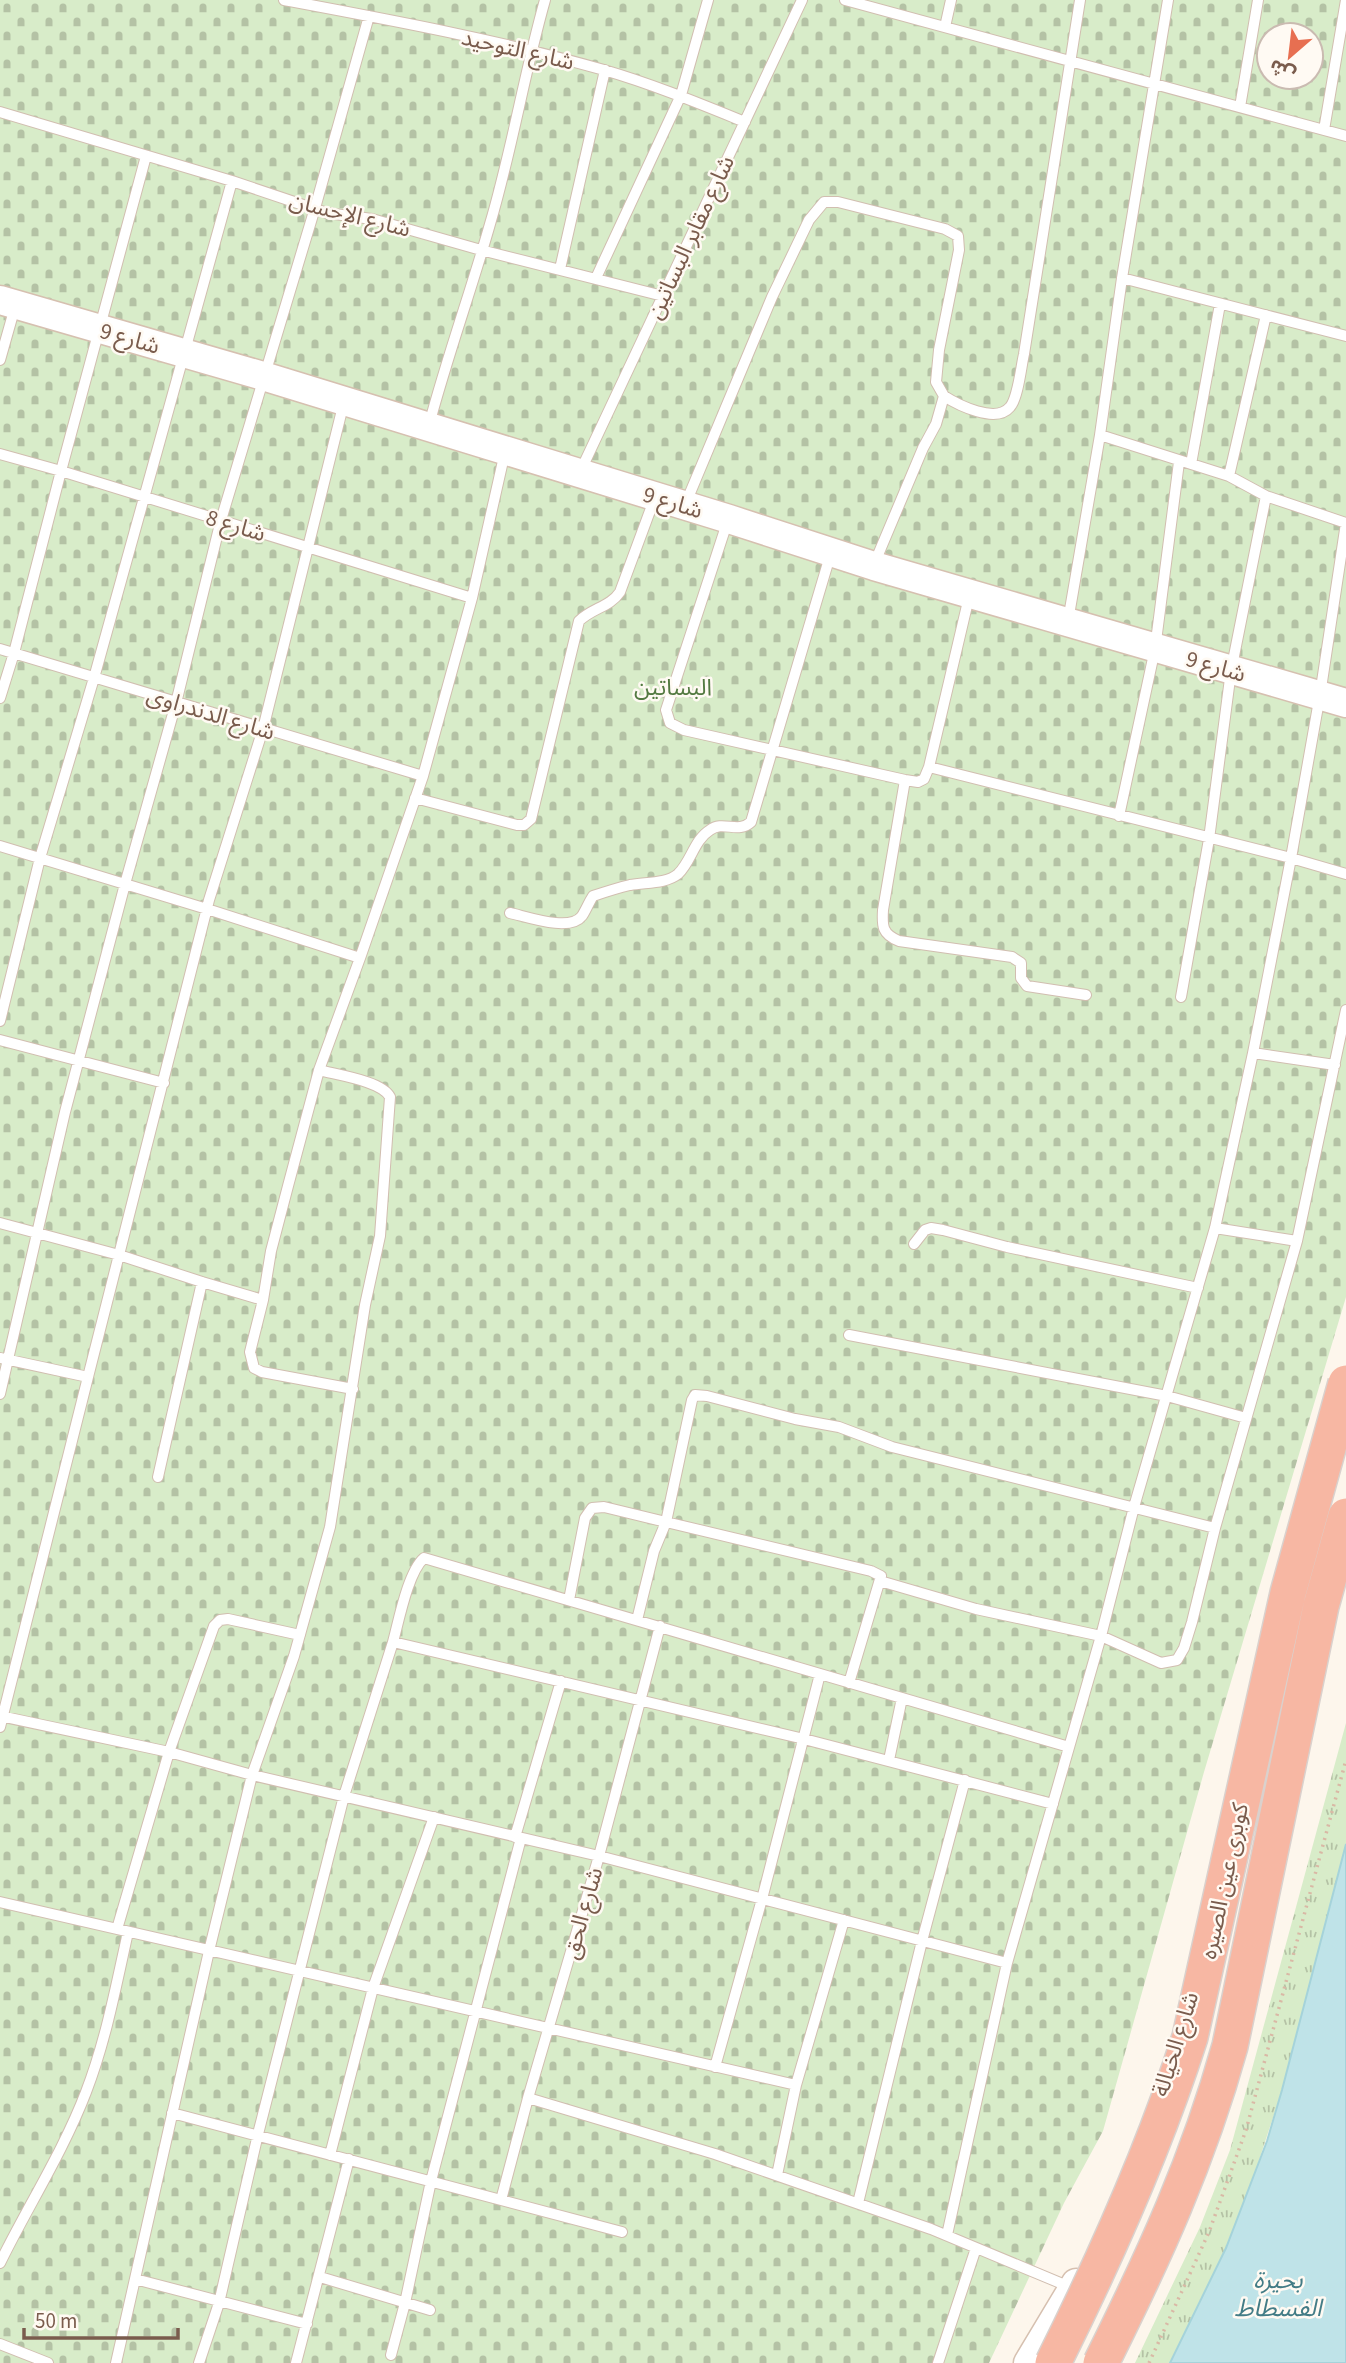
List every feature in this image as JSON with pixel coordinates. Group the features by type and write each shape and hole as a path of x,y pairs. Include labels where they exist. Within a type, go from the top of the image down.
{"highway":[{"name":"كوبرى عين الصيره","path":"1053,2363 1131,2197 1172,2092 1190,2036 1288,1593 1346,1383"},
{"name":"كوبرى عين الصيره","path":"1101,2363 1173,2214 1214,2104 1230,2046 1321,1606 1346,1516"}],"street":[{"name":"شارع 9","path":"8,302 263,376 685,505 874,566 1333,699"},
{"name":"شارع الخيالة","path":"1028,2363 1073,2289 1106,2227 1139,2154 1168,2076 1346,1421"},
{"name":"شارع الخيالة","path":"1083,2363 1139,2250 1172,2171 1202,2085 1346,1558"}],"lane":[{"name":"شارع التوحيد","path":"284,0 531,51 605,70 681,95 745,122"},
{"path":"428,428 490,227 545,0"},
{"path":"596,278 681,95 708,0"},
{"name":"شارع مقابر البساتين","path":"579,474 802,0"},
{"path":"845,0 1346,136"},
{"path":"945,27 951,0"},
{"path":"685,505 772,297 809,220 824,202 838,202 892,215 945,229 958,236 959,250 939,351 936,382 944,396 978,413 1004,412 1010,408 1014,401 1024,354 1080,0"},
{"path":"1068,622 1168,0"},
{"path":"1240,107 1258,0"},
{"path":"1324,130 1346,0"},
{"path":"0,1394 4,1359 79,1061 176,703 221,520 315,208 369,16"},
{"path":"560,270 605,70"},
{"name":"شارع الإحسان","path":"0,111 232,181 327,213 388,223 481,250 663,296"},
{"path":"0,698 146,156"},
{"path":"0,1021 40,858 94,678 232,181"},
{"path":"1122,278 1346,336"},
{"path":"0,360 8,302"},
{"path":"1191,464 1220,304"},
{"path":"1229,476 1266,315"},
{"path":"874,566 923,448 936,424 944,396"},
{"path":"344,402 263,729 207,909 1,1720 169,1752 252,1775 599,1856 1007,1963"},
{"path":"947,2235 1007,1963 1215,1228 1291,858 1333,699 1346,523 1266,495 1229,476 1100,435"},
{"path":"353,1389 276,1375 254,1368 250,1352 263,1300 271,1251 319,1070 423,776 472,598 506,452"},
{"name":"شارع 8","path":"0,454 472,598"},
{"path":"1119,816 1155,649 1179,462"},
{"path":"1181,997 1209,839 1231,671 1266,495"},
{"path":"415,798 517,825 524,825 531,819 579,621 589,612 612,602 620,592 655,496"},
{"path":"729,519 667,703 667,718 674,727 773,752 905,780 918,782 925,779 970,593"},
{"path":"510,913 558,923 573,923 581,917 593,896 674,877 702,836 710,830 719,826 740,828 751,822 831,552"},
{"name":"شارع الدندراوى","path":"0,649 423,776"},
{"path":"929,767 1346,874"},
{"path":"905,780 883,910 882,926 887,935 899,941 1012,957 1021,963 1021,978 1027,986 1086,995"},
{"path":"0,846 360,958"},
{"path":"880,1580 976,1609 1101,1636 1161,1663 1177,1660 1184,1648 1192,1622 1215,1528 1297,1241 1346,1010"},
{"path":"0,1040 164,1083"},
{"path":"1253,1053 1335,1065"},
{"path":"116,2363 209,1951 252,1775 300,1635 330,1527 365,1305 380,1236 390,1097 387,1091 377,1086 319,1070"},
{"path":"0,1223 119,1255 263,1300"},
{"path":"1215,1228 1297,1241"},
{"path":"914,1244 925,1230 943,1230 1007,1247 1198,1288"},
{"path":"158,1477 202,1282"},
{"path":"849,1335 1167,1396 1247,1418"},
{"path":"4,1359 88,1377"},
{"path":"637,1620 654,1551 666,1522 695,1395 839,1427 892,1447 1215,1528"},
{"path":"569,1600 585,1518 592,1508 604,1507 871,1571 880,1574 880,1580 849,1683"},
{"path":"199,2363 219,2302 258,2134 344,1796 410,1582 421,1560 424,1558 660,1626 1069,1748"},
{"path":"117,1929 169,1752 210,1633 217,1622 228,1619 300,1635"},
{"name":"شارع الحق","path":"501,2200 599,1856 660,1626"},
{"path":"393,1642 804,1739 1053,1804"},
{"path":"715,2067 820,1674"},
{"path":"391,2355 431,2181 518,1837 561,1681"},
{"path":"889,1760 902,1698"},
{"path":"858,2203 922,1941 965,1780"},
{"path":"330,2155 373,1988 434,1818"},
{"path":"0,1902 796,2085"},
{"path":"777,2175 796,2085 844,1920"},
{"path":"0,2263 62,2146 86,2093 102,2049 128,1932"},
{"path":"528,2098 715,2154 858,2203 947,2235 1073,2289"},
{"path":"172,2113 622,2232"},
{"path":"296,2363 349,2160"},
{"path":"938,2363 976,2248"},
{"path":"320,2277 430,2310"},
{"path":"135,2279 307,2324"},
{"path":"0,2344 48,2363"}],"path":[{"path":"1149,2363 1209,2232 1246,2130 1346,1760"}],"green space":[{"name":"البساتين","path":"0,0 1346,0 1346,1297 1204,1772 1103,2131 1064,2203 989,2363 0,2363"},
{"path":"1346,1723 1346,1844 1282,2090 1249,2191 1226,2248 1170,2363 1135,2363 1200,2227 1230,2150"}],"water":[{"name":"بحيرة الفسطاط","path":"1346,1844 1346,2363 1170,2363 1226,2248 1267,2141"}]}
